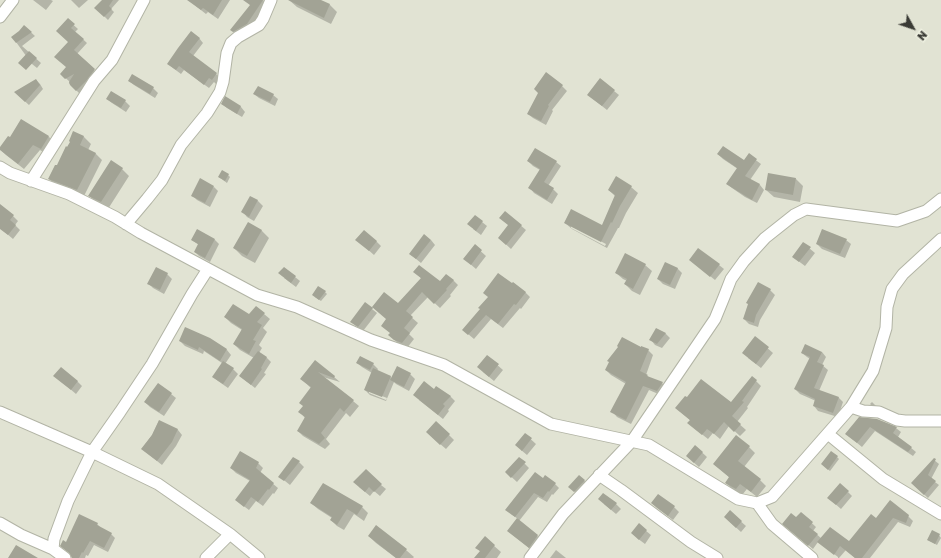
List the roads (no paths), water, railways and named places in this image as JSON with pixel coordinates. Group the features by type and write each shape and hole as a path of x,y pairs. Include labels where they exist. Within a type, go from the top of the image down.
{"street":[{"path":"0,17 13,0"},
{"path":"31,181 94,82 112,60 144,0"},
{"path":"126,224 162,180 181,145 208,113 220,92 227,53 231,43 238,37 259,26 271,0"},
{"path":"0,167 10,173 69,194 115,217 141,233 257,295 297,307 371,340 444,365 551,424 649,445 738,499 757,503 772,497 851,407 873,371 886,328 886,307 892,288 902,274 941,239"},
{"path":"530,558 563,514 632,441 714,319 731,279 739,267 765,238 794,215 806,209 897,221 926,211 941,199"},
{"path":"53,549 54,539 68,501 92,452 152,364 208,269"},
{"path":"851,407 863,411 879,412 897,420 941,421"},
{"path":"0,412 92,452 158,484 230,534 259,558"},
{"path":"828,434 883,479 941,514"},
{"path":"599,475 691,542 717,558"},
{"path":"757,503 772,524 812,558"},
{"path":"0,523 21,535 53,549 65,558"},
{"path":"206,558 230,534"}]}
